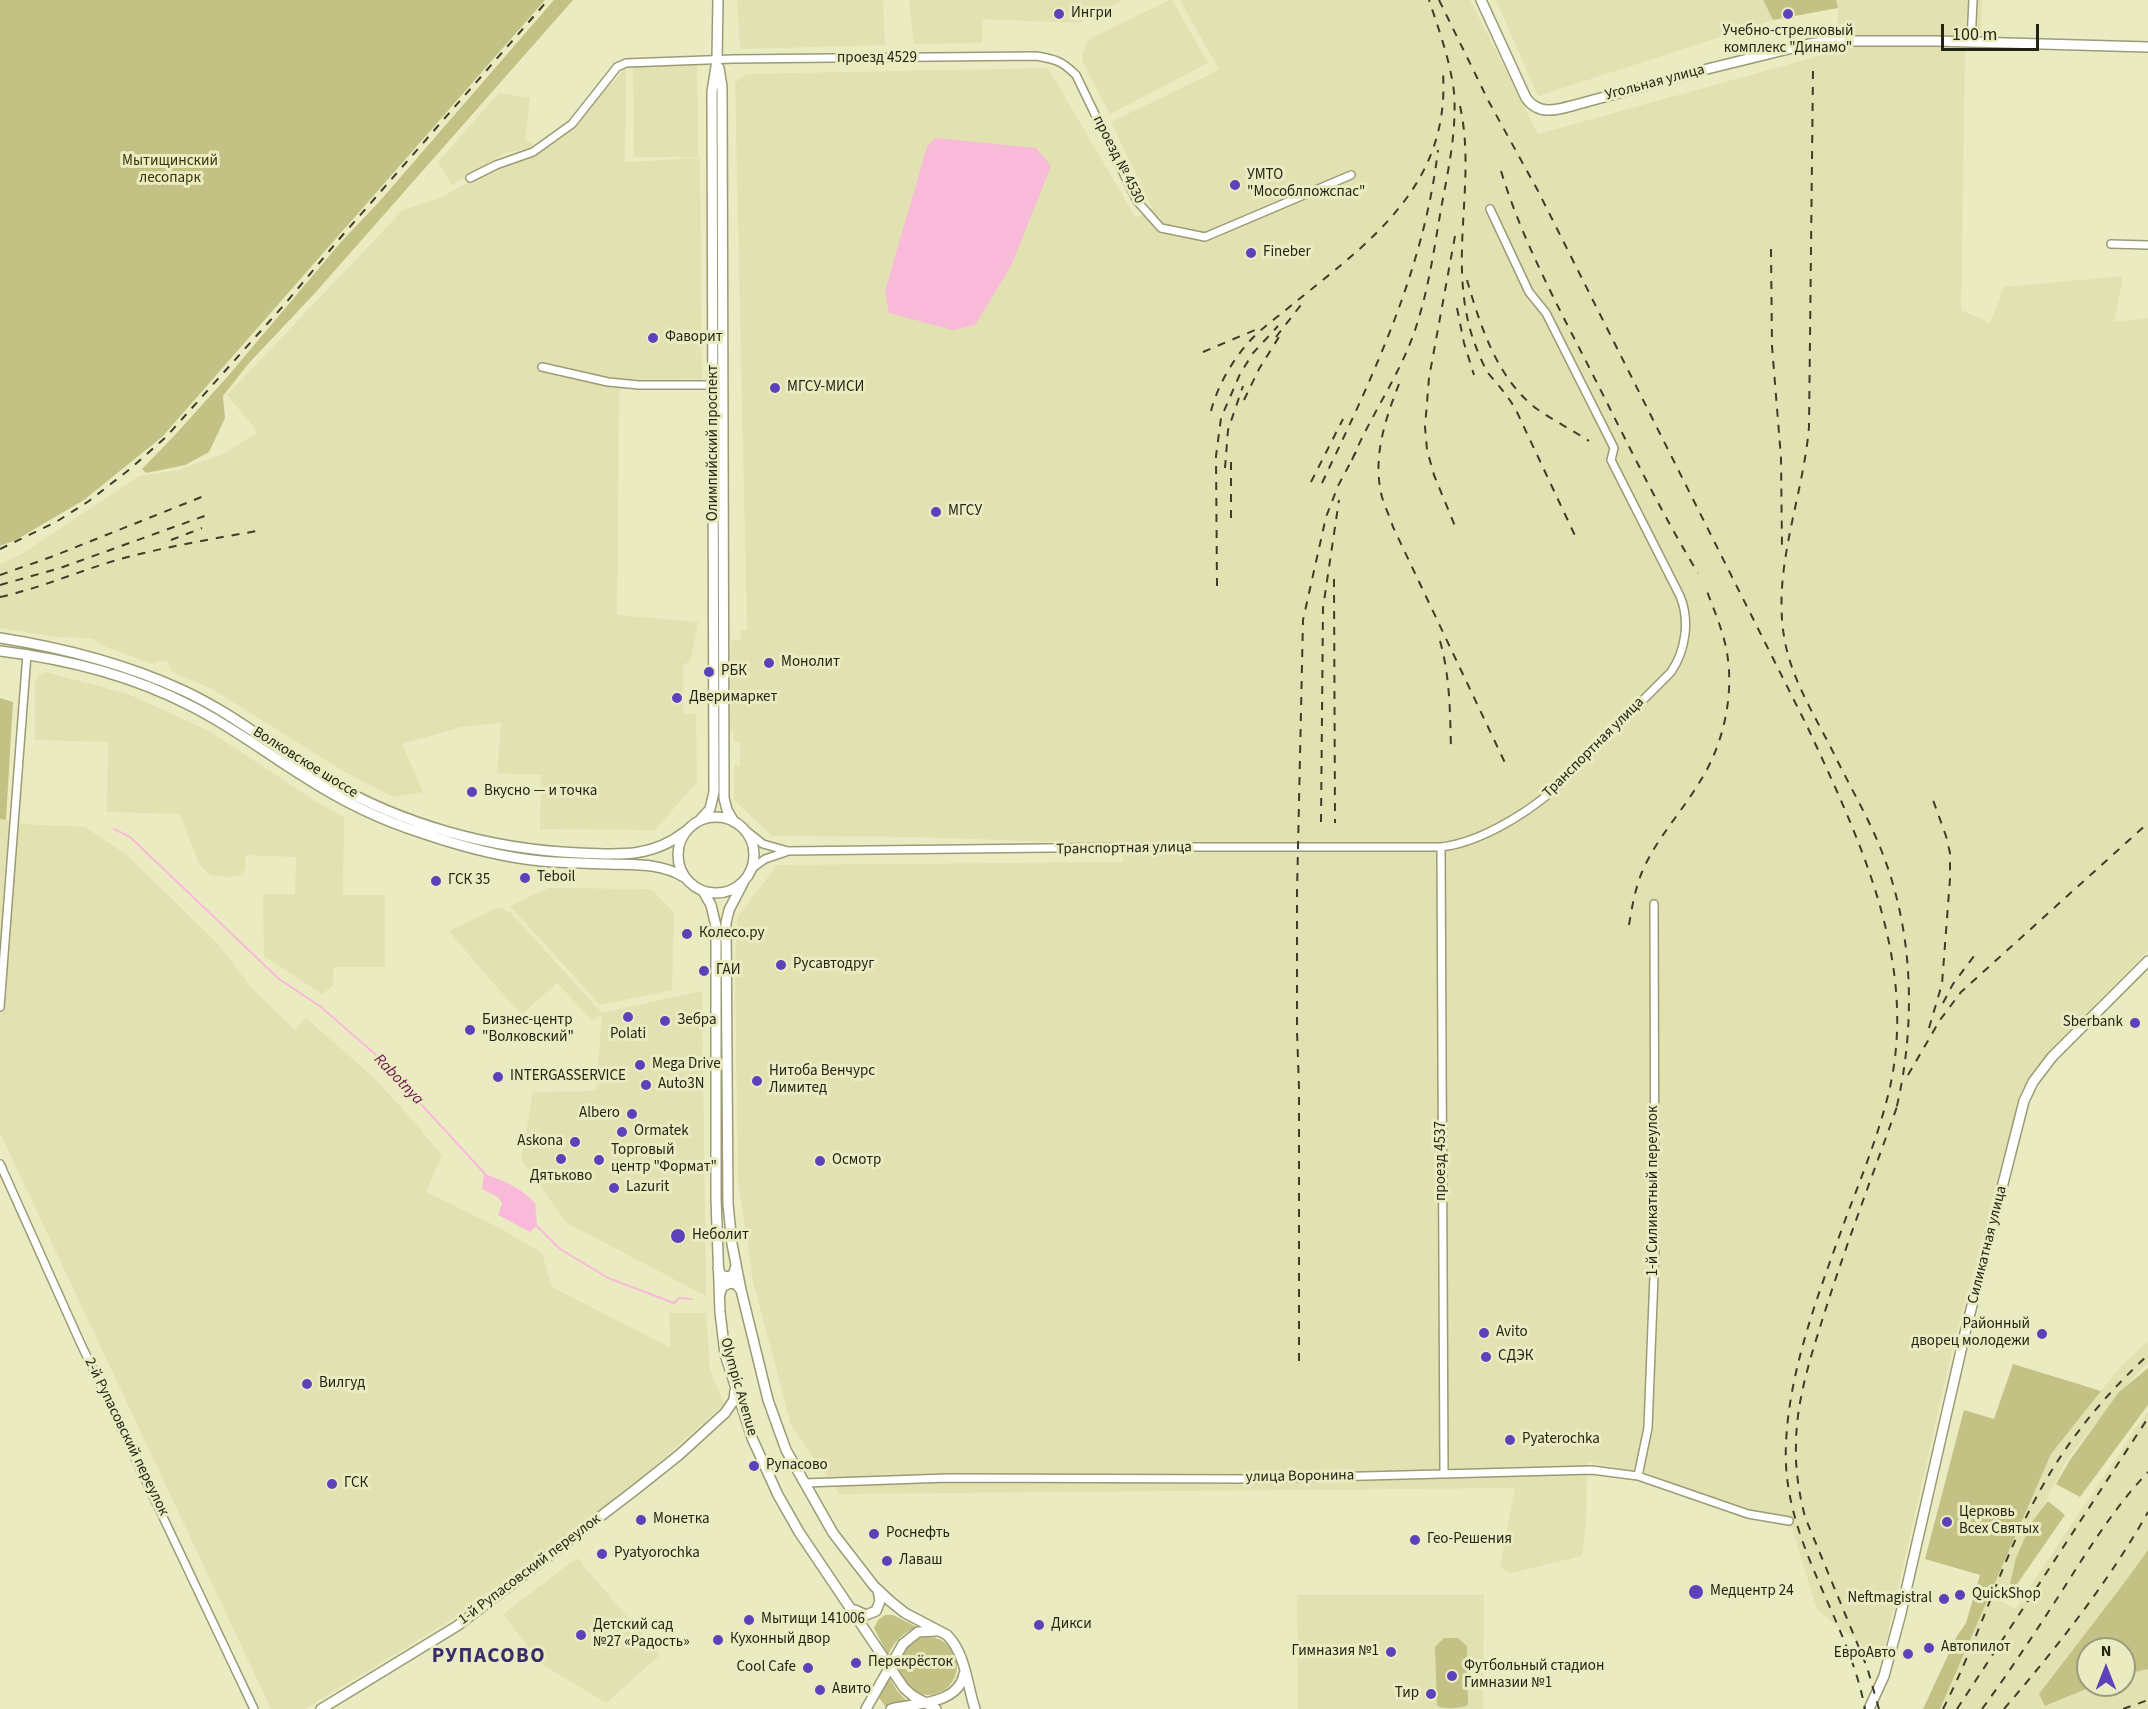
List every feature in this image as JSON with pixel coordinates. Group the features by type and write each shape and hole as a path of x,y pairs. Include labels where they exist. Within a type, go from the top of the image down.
{"main road":[{"name":"Олимпийский проспект","path":"699,821 710,809 714,792 712,92 717,60 718,0"},
{"name":"Угольная улица","path":"1481,0 1526,98 1541,110 1553,111 1672,78 1809,44 1834,41 2148,46"},
{"name":"Олимпийский проспект","path":"717,60 722,87 724,798 727,810 734,822"},
{"name":"Волковское шоссе","path":"0,638 89,655 182,690 215,707 346,791 437,828 488,842 536,850 593,853 650,851 686,831"},
{"name":"Волковское шоссе","path":"0,651 83,665 123,677 172,696 230,728 342,799 420,833 510,857 565,863 648,865 667,868 684,877"},
{"path":"716,818 734,822 744,829 753,856 750,870 743,883 723,892 703,891 691,885 684,877 678,856 680,843 686,831 699,821 716,818"},
{"name":"Olympic Avenue","path":"743,883 729,910 726,923 728,1194 736,1266 771,1409 786,1450 833,1533 878,1590 905,1613 951,1640 964,1666 975,1709"},
{"name":"Olympic Avenue","path":"703,891 711,906 716,926 718,1268 723,1346 735,1389 764,1466 799,1532 904,1688 936,1709"},
{"name":"Силикатная улица","path":"1869,1709 1884,1676 1900,1617 1963,1343 2024,1101 2033,1082 2052,1057 2148,961"},
{"path":"718,1268 721,1275 727,1277 733,1275 736,1266"},
{"path":"720,1294 722,1287 727,1284 736,1284 741,1290"},
{"name":"1-й Рупасовский переулок","path":"321,1709 457,1626 635,1490 679,1455 725,1413 734,1400 735,1389"},
{"path":"725,1413 738,1413 747,1423"},
{"path":"852,1609 866,1615 876,1611 880,1601 878,1590"},
{"path":"866,1709 903,1644 910,1636 928,1630 938,1631"},
{"path":"891,1709 951,1694 962,1681 964,1666"}],"street":[{"path":"1971,42 1973,0"},
{"name":"проезд 4529","path":"470,178 496,165 533,152 572,124 618,67 626,63 1036,56"},
{"name":"проезд № 4530","path":"1036,56 1052,58 1064,63 1076,75 1137,201 1161,228 1205,237 1351,175"},
{"name":"Транспортная улица","path":"744,829 763,844 788,851 1441,847 1463,842 1508,822 1550,793 1671,672 1680,656 1685,611 1680,596 1611,460 1614,448 1546,314 1529,292 1490,209"},
{"path":"2111,244 2148,245"},
{"path":"542,367 608,382 639,385 714,385"},
{"path":"0,1006 27,654"},
{"name":"проезд 4537","path":"1441,847 1444,1474"},
{"name":"Транспортная улица","path":"750,870 765,859 788,851"},
{"name":"1-й Силикатный переулок","path":"1638,1476 1648,1428 1655,1250 1654,904"},
{"name":"2-й Рупасовский переулок","path":"0,1167 80,1342 254,1709"},
{"name":"улица Воронина","path":"804,1484 948,1478 1252,1479 1592,1470 1638,1476 1748,1514 1789,1521"}],"shaded area":[{"path":"737,0 883,0 885,45 740,49"},
{"path":"909,0 1123,0 1079,23 983,19 982,43 914,44"},
{"path":"1170,0 1208,63 1110,114 1082,61 1086,44 1093,37"},
{"path":"1180,0 1470,0 1538,134 1837,51 1838,8 1836,0 1982,0 1981,46 1965,51 1961,310 1990,323 2004,287 2123,276 2114,322 2148,318 2148,951 2045,1057 2019,1099 1951,1355 1885,1646 1872,1653 1817,1610 1792,1528 1645,1472 1587,1462 1586,1526 1582,1556 1511,1573 1500,1567 1515,1488 839,1494 791,1425 753,1281 738,1180 735,974 737,918 777,865 1124,862 1120,844 915,837 772,836 734,800 734,765 740,765 740,743 734,742 734,731 730,731 731,640 741,640 741,630 747,630 735,83 746,74 1048,68 1136,218 1152,208 1111,122 1219,70"},
{"path":"1496,0 1763,0 1773,20 1538,96"},
{"path":"697,63 698,157 634,157 633,66"},
{"path":"626,67 625,162 700,158 702,379 622,380 619,396 617,615 698,622 691,659 683,666 683,714 696,714 697,782 655,830 540,829 541,775 497,773 501,723 461,727 402,744 423,792 393,797 343,771 212,689 172,672 168,662 163,660 152,664 88,638 56,637 0,628 0,564 20,555 139,476 179,470 223,454 258,432 227,395 403,210 440,198 498,166 540,153 580,118"},
{"path":"499,93 530,98 525,140 533,143 531,149 506,152 452,185 438,162"},
{"path":"935,138 1036,148 1051,166 1011,266 975,325 953,330 889,313 885,291 927,147"},
{"path":"45,672 128,694 209,731 315,801 344,817 343,895 385,895 385,967 334,967 333,986 322,994 264,956 263,894 295,894 296,857 245,855 246,869 239,876 210,875 199,864 180,814 107,812 108,742 35,740 35,683 38,676"},
{"path":"0,819 24,824 85,827 127,855 218,944 250,986 295,1030 306,1018 373,1077 401,1107 442,1155 426,1192 496,1226 542,1253 552,1287 671,1348 669,1313 706,1313 710,1369 724,1404 645,1475 487,1598 305,1709 271,1709 0,1133"},
{"path":"548,888 651,889 674,912 672,990 600,1005 510,906"},
{"path":"499,907 511,913 602,1013 702,991 706,1296 567,1223 521,1160 533,1092 596,1091 602,1014 593,1021 557,983 522,1014 449,931"},
{"path":"484,1174 512,1185 535,1203 537,1225 530,1232 498,1215 502,1203 498,1197 482,1189"},
{"path":"2148,1341 2148,1363 2131,1380 2067,1459 2001,1601 2015,1609 2146,1413 2148,1414 2148,1550 2091,1637 2076,1637 2076,1660 2046,1706 2076,1693 2076,1697 2136,1697 2136,1672 2148,1669 2148,1709 1940,1709 2051,1454 2120,1367"},
{"name":"Детский сад №27 «Радость»","path":"577,1558 660,1655 606,1703 541,1664 503,1614"},
{"name":"Гимназия №1","path":"1297,1595 1484,1595 1483,1709 1298,1709"}],"green space":[{"name":"Мытищинский лесопарк","path":"0,0 545,0 162,437 84,500 16,540 0,546"},
{"path":"554,0 573,0 315,293 249,363 223,396 225,418 209,452 185,465 146,473 142,469 228,376 341,242 379,202"},
{"name":"Учебно-стрелковый комплекс \"Динамо\"","path":"1763,0 1836,0 1838,8 1773,20"},
{"path":"0,698 13,702 6,820 0,819"},
{"path":"2013,1364 2101,1391 2051,1454 1940,1709 1923,1709 1957,1636 1966,1623 1980,1575 1925,1559 1964,1410 1994,1419"},
{"path":"2148,1368 2148,1405 2080,1497 2056,1484 2070,1460 2119,1392"},
{"path":"2048,1501 2065,1515 2006,1600 2016,1558 2032,1522"},
{"path":"2148,1550 2148,1669 2136,1672 2136,1637 2083,1637"},
{"path":"885,1615 893,1615 917,1627 900,1638 888,1655 874,1628 878,1620"},
{"path":"928,1637 939,1639 952,1650 957,1666 955,1677 944,1690 928,1695 917,1693 904,1682 899,1666 901,1655 912,1642"},
{"name":"Футбольный стадион Гимназии №1","path":"1444,1638 1458,1638 1467,1646 1468,1705 1452,1708 1437,1706 1435,1647"},
{"path":"2076,1646 2076,1693 2045,1706 2039,1694"},
{"path":"889,1677 898,1692 908,1702 886,1707 879,1698"}],"waterway":[{"name":"Rabotnya","path":"114,829 130,837 279,979 321,1007 375,1054 486,1175"},
{"name":"Rabotnya","path":"534,1223 560,1249 608,1278 674,1303 679,1298 692,1299"}],"railway":[{"path":"0,549 56,522 89,501 166,437 284,305 548,0"},
{"path":"1352,460 1403,360 1415,329 1429,278 1449,166 1455,107 1454,92 1447,57 1429,0"},
{"path":"1439,0 1489,102 1537,189 1807,726 1846,812 1879,901 1890,946 1896,993 1897,1040 1890,1087 1876,1136 1808,1328 1793,1386 1786,1444 1787,1479 1794,1513 1804,1546 1857,1675 1865,1709"},
{"path":"1813,71 1809,427 1806,454 1785,561 1782,615 1785,642 1794,673 1877,840 1893,883 1906,947 1909,980 1907,1046 1896,1110"},
{"path":"1211,411 1226,375 1248,343 1377,233 1400,207 1419,179 1433,147 1442,112 1443,73"},
{"path":"1460,106 1466,164 1462,280 1473,339 1488,373 1516,410 1578,542"},
{"path":"1322,483 1360,403 1409,280 1431,194 1438,150"},
{"path":"1501,171 1520,224 1555,300 1657,500 1698,573"},
{"path":"1455,236 1429,378 1425,427 1427,450 1434,475 1457,531"},
{"path":"1771,249 1772,346 1781,458 1782,548"},
{"path":"1467,280 1484,333 1511,383 1537,409 1589,441"},
{"path":"1276,337 1304,301"},
{"path":"1457,308 1464,343 1474,375"},
{"path":"1217,586 1216,456 1221,418 1240,374 1253,353 1278,326"},
{"path":"1203,352 1255,330"},
{"path":"1244,400 1259,369 1282,332"},
{"path":"1399,384 1381,439 1378,468 1382,497 1393,527 1507,767"},
{"path":"1225,468 1228,430 1243,386"},
{"path":"1311,482 1343,419"},
{"path":"1299,1361 1297,893 1303,620 1326,517 1338,486 1356,452"},
{"path":"1231,458 1231,518"},
{"path":"0,575 204,496"},
{"path":"1321,822 1323,608 1339,500"},
{"path":"0,585 60,568 210,514"},
{"path":"171,540 202,528"},
{"path":"0,597 120,559 257,531"},
{"path":"1334,579 1335,823"},
{"path":"1629,925 1642,872 1654,848 1708,767 1722,733 1728,697 1728,661 1721,628 1705,586"},
{"path":"1440,641 1448,681 1451,749"},
{"path":"1929,1028 1942,984 1950,879 1950,853 1933,800"},
{"path":"1908,1075 1940,1020 1961,992 2148,823"},
{"path":"1943,1003 1953,984 1974,956"},
{"path":"1879,1709 1867,1667 1805,1517 1798,1481 1796,1445 1801,1399 1812,1353 1839,1269 1898,1104"},
{"path":"1943,1709 2015,1541 2042,1487 2064,1451 2090,1417 2148,1355"},
{"path":"1957,1709 2148,1418"},
{"path":"1982,1709 2102,1530 2148,1472"},
{"path":"2004,1709 2081,1614 2116,1564 2148,1512"},
{"path":"2123,1709 2148,1700"}],"place":[{"name":"Ингри","path":"1059,14"},
{"name":"Учебно-стрелковый комплекс \"Динамо\"","path":"1788,14"},
{"name":"УМТО \"Мособлпожспас\"","path":"1235,185"},
{"name":"Fineber","path":"1251,253"},
{"name":"Фаворит","path":"653,338"},
{"name":"МГСУ-МИСИ","path":"775,388"},
{"name":"МГСУ","path":"936,512"},
{"name":"Монолит","path":"769,663"},
{"name":"РБК","path":"709,672"},
{"name":"Дверимаркет","path":"677,698"},
{"name":"Вкусно — и точка","path":"472,792"},
{"name":"Teboil","path":"525,878"},
{"name":"ГСК 35","path":"436,881"},
{"name":"Колесо.ру","path":"687,934"},
{"name":"Русавтодруг","path":"781,965"},
{"name":"ГАИ","path":"704,971"},
{"name":"Polati","path":"628,1017"},
{"name":"Зебра","path":"665,1021"},
{"name":"Sberbank","path":"2135,1023"},
{"name":"Бизнес-центр \"Волковский\"","path":"470,1030"},
{"name":"Mega Drive","path":"640,1065"},
{"name":"INTERGASSERVICE","path":"498,1077"},
{"name":"Нитоба Венчурс Лимитед","path":"757,1081"},
{"name":"Auto3N","path":"646,1085"},
{"name":"Albero","path":"632,1114"},
{"name":"Ormatek","path":"622,1132"},
{"name":"Askona","path":"575,1142"},
{"name":"Дятьково","path":"561,1159"},
{"name":"Торговый центр \"Формат\"","path":"599,1160"},
{"name":"Осмотр","path":"820,1161"},
{"name":"Lazurit","path":"614,1188"},
{"name":"Неболит","path":"678,1236"},
{"name":"Avito","path":"1484,1333"},
{"name":"Районный дворец молодежи","path":"2042,1334"},
{"name":"СДЭК","path":"1486,1357"},
{"name":"Вилгуд","path":"307,1384"},
{"name":"Pyaterochka","path":"1510,1440"},
{"name":"Рупасово","path":"754,1466"},
{"name":"ГСК","path":"332,1484"},
{"name":"Монетка","path":"641,1520"},
{"name":"Церковь Всех Святых","path":"1947,1522"},
{"name":"Роснефть","path":"874,1534"},
{"name":"Гео-Решения","path":"1415,1540"},
{"name":"Pyatyorochka","path":"602,1554"},
{"name":"Лаваш","path":"887,1561"},
{"name":"Медцентр 24","path":"1696,1592"},
{"name":"QuickShop","path":"1960,1595"},
{"name":"Neftmagistral","path":"1944,1599"},
{"name":"Мытищи 141006","path":"749,1620"},
{"name":"Дикси","path":"1039,1625"},
{"name":"Детский сад №27 «Радость»","path":"581,1635"},
{"name":"Кухонный двор","path":"718,1640"},
{"name":"Автопилот","path":"1929,1648"},
{"name":"Гимназия №1","path":"1391,1652"},
{"name":"ЕвроАвто","path":"1908,1654"},
{"name":"Перекрёсток","path":"856,1663"},
{"name":"Cool Cafe","path":"808,1668"},
{"name":"Футбольный стадион Гимназии №1","path":"1452,1676"},
{"name":"Авито","path":"820,1690"},
{"name":"Тир","path":"1431,1694"}],"district":[{"name":"РУПАСОВО","path":"489,1657"}]}
